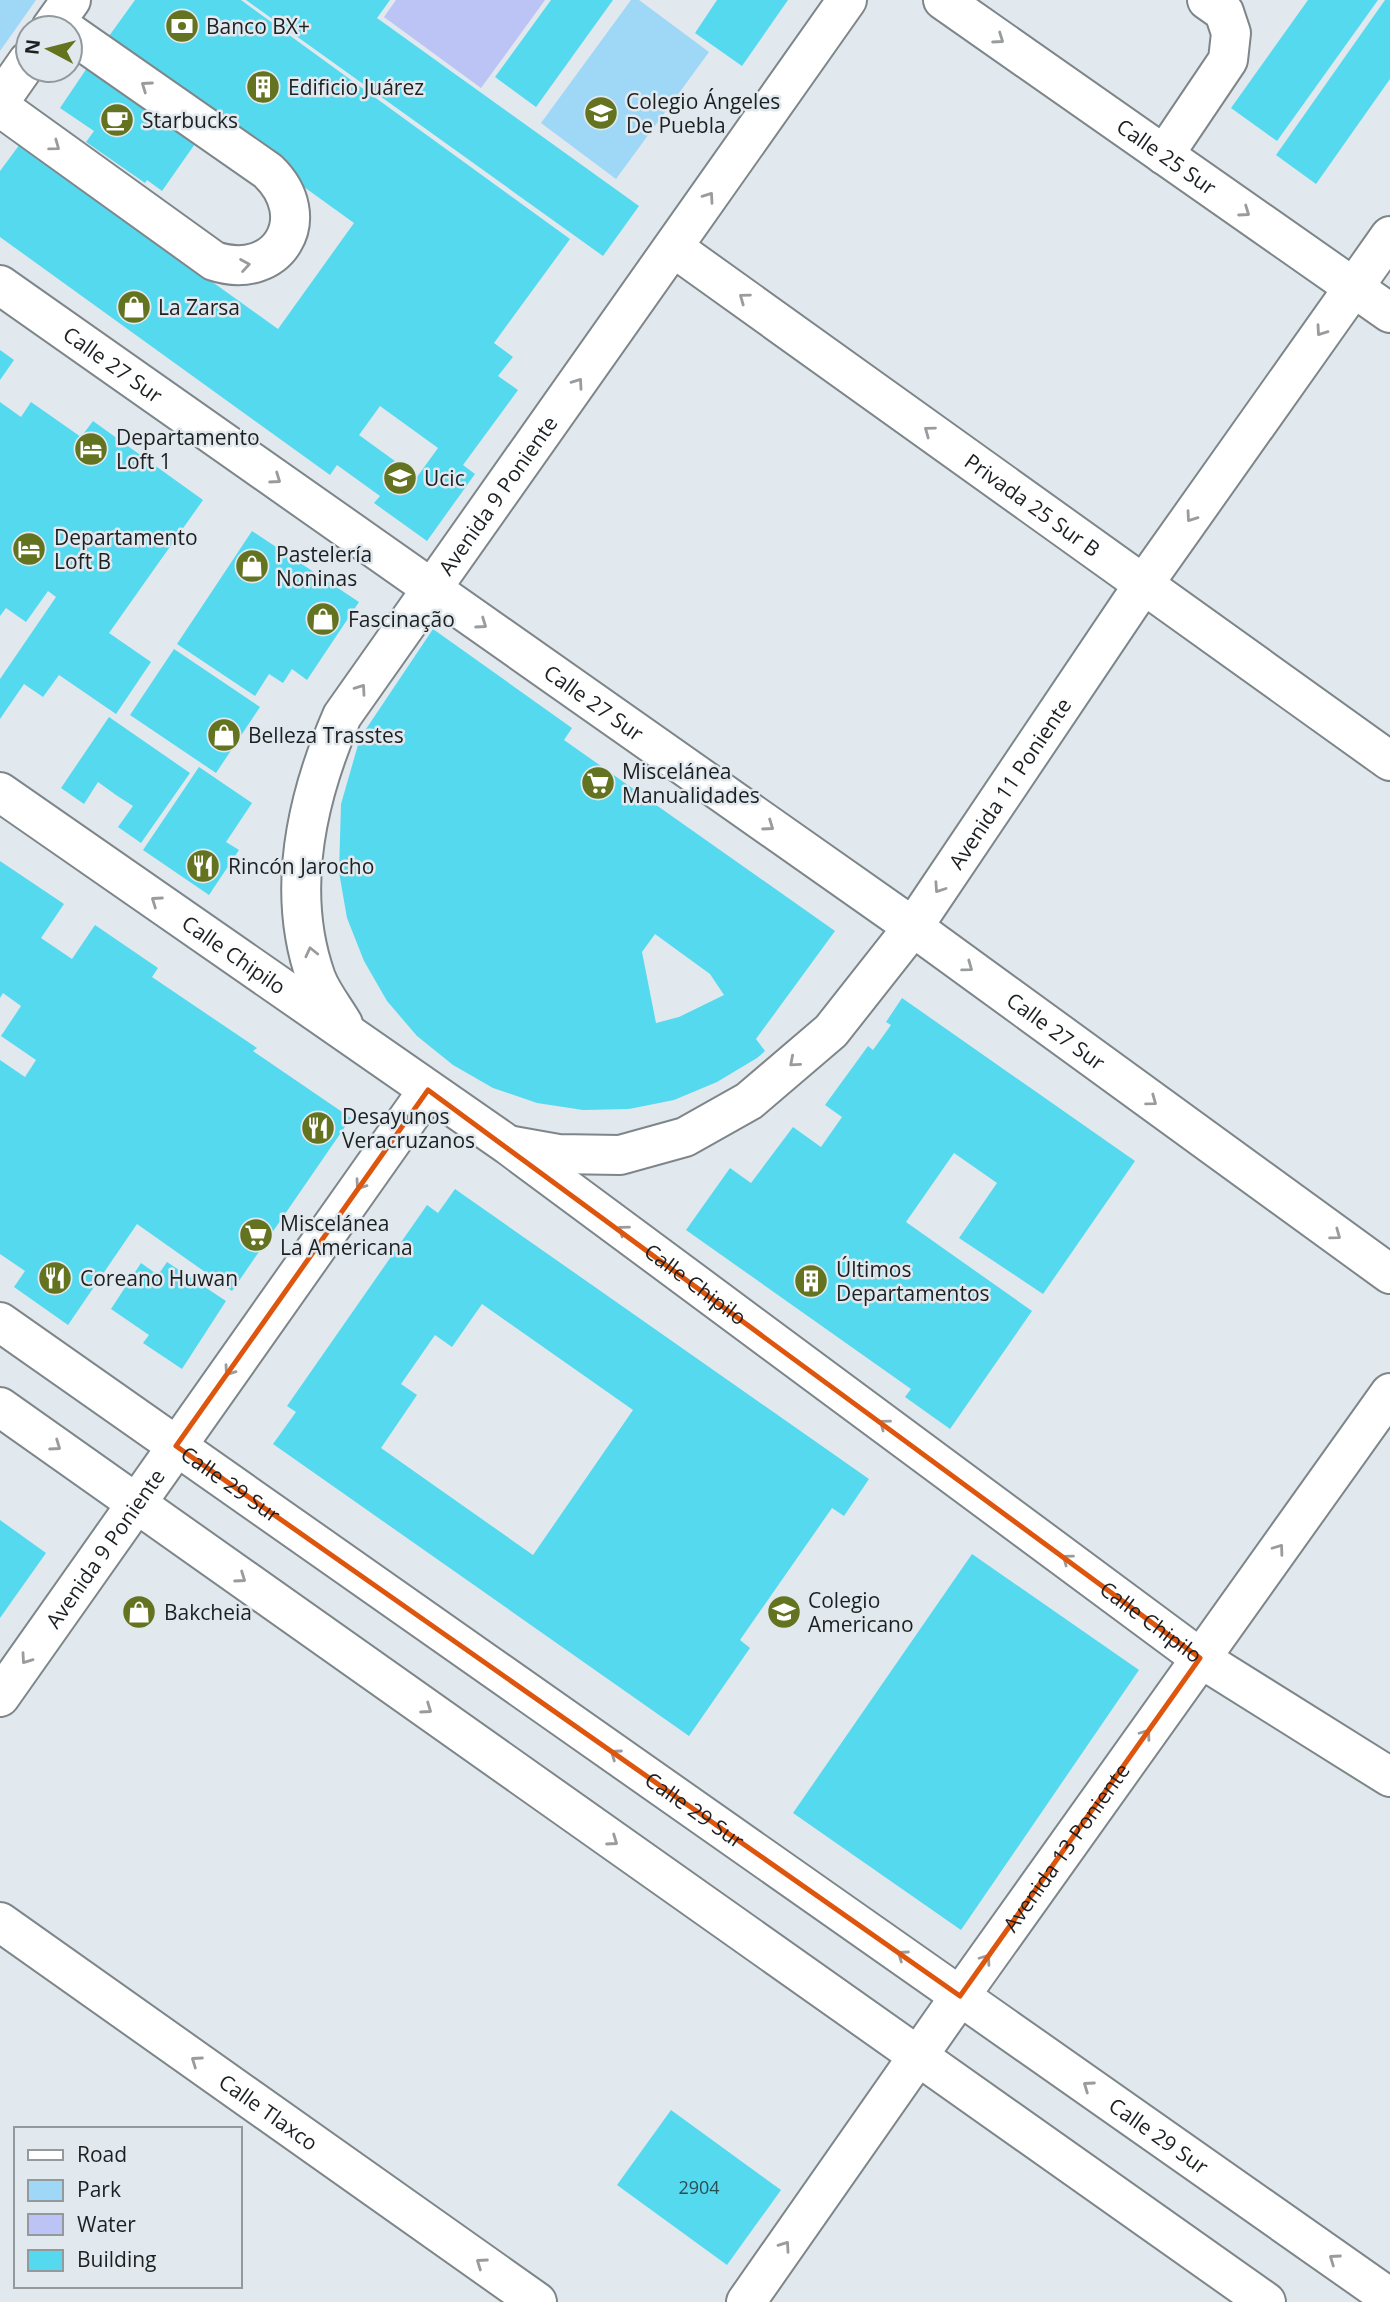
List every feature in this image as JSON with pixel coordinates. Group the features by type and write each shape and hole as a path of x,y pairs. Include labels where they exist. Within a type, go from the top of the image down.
{"street":[{"name":"Avenida 9 Poniente","path":"350,1035 316,979 304,922 301,866 320,769 342,716 848,0"},
{"name":"Calle 25 Sur","path":"943,0 1390,313"},
{"path":"1164,155 1227,60 1231,33 1224,12 1207,0"},
{"path":"14,82 0,104 214,261 231,267 249,266 265,260 279,249 288,233 291,215 288,198 280,183 268,171 84,38"},
{"name":"Avenida 11 Poniente","path":"508,1145 558,1154 620,1155 685,1137 749,1101 831,1031 912,927 1143,585 1390,236"},
{"name":"Privada 25 Sur B","path":"674,248 1390,761"},
{"name":"Calle 27 Sur","path":"0,285 912,927 1390,1274"},
{"name":"Calle Chipilo","path":"0,792 508,1145 1200,1658 1390,1777"},
{"name":"Avenida 9 Poniente","path":"0,1697 428,1090"},
{"name":"Calle 29 Sur","path":"0,1321 1390,2298"},
{"name":"Avenida 13 Poniente","path":"746,2302 960,1996 1390,1393"},
{"path":"0,1407 1266,2302"},
{"name":"Calle Tlaxco","path":"0,1922 537,2302"}],"highlighted area":[{"path":"428,1090 1200,1658 960,1996 176,1446"}],"green space":[{"path":"0,0 36,0 26,14 14,14 14,31 0,51"},
{"path":"631,0 639,0 709,52 616,179 541,123"}],"water":[{"path":"396,0 545,0 481,88 384,17"}],"building":[{"path":"135,0 241,0 570,239 494,343 513,357 498,376 518,390 463,465 475,474 427,541 374,503 380,496 337,465 330,475 0,237 0,171 20,144 278,329 354,223 104,43","holes":["380,406 438,448 417,477 359,435"]},
{"path":"246,0 390,0 377,18 639,206 603,256"},
{"path":"551,0 613,0 536,107 495,77"},
{"path":"717,0 788,0 742,66 695,33"},
{"path":"1308,0 1378,0 1277,141 1231,108"},
{"path":"1385,0 1390,0 1390,79 1316,184 1276,155"},
{"path":"87,68 120,92 126,84 197,141 162,191 147,180 145,183 86,142 94,131 60,108 76,84 84,84 84,72"},
{"path":"0,350 14,360 0,380"},
{"path":"0,402 21,417 31,402 81,437 93,421 203,500 109,633 151,662 116,714 59,675 43,697 24,684 0,719 0,679 56,597 48,591 26,622 6,608 0,616"},
{"path":"252,531 359,602 307,680 292,669 283,683 269,674 255,696 177,644"},
{"path":"433,629 572,728 564,740 835,931 756,1039 765,1051 717,1082 674,1100 629,1109 583,1110 537,1103 493,1088 453,1065 417,1036 387,1001 364,961 347,918 339,872 341,804 360,738","holes":["655,934 710,974 724,995 679,1017 656,1023 642,952"]},
{"path":"174,649 260,707 216,773 130,715"},
{"path":"109,717 190,773 141,843 118,827 133,806 98,782 84,804 61,788"},
{"path":"199,767 252,803 226,842 239,850 209,895 143,850"},
{"path":"0,861 64,904 41,938 72,959 95,925 158,968 152,977 257,1048 253,1051 351,1118 232,1291 137,1224 68,1325 14,1287 25,1271 0,1254 0,1060 25,1077 36,1060 1,1036 21,1006 3,993 0,998"},
{"path":"902,998 1135,1161 1043,1294 959,1238 997,1183 954,1153 906,1222 1032,1311 950,1429 905,1397 911,1389 686,1230 730,1168 751,1183 793,1127 821,1147 842,1117 825,1105 868,1046 873,1050 891,1025 886,1022"},
{"path":"455,1189 869,1479 844,1516 832,1508 740,1640 750,1648 689,1736 273,1444 296,1412 287,1406 427,1205 438,1213","holes":["482,1304 633,1410 533,1555 381,1448 417,1395 401,1384 435,1335 452,1347"]},
{"path":"167,1262 226,1301 182,1369 143,1343 149,1335 111,1309 141,1263 158,1275"},
{"path":"0,1520 46,1553 0,1618"},
{"path":"972,1554 1139,1670 961,1930 793,1813"},
{"path":"671,2110 781,2190 727,2265 617,2185"}],"place":[{"name":"Banco BX+","path":"182,26"},
{"name":"Edificio Juárez","path":"263,87"},
{"name":"Colegio Ángeles De Puebla","path":"601,113"},
{"name":"Starbucks","path":"117,120"},
{"name":"La Zarsa","path":"134,307"},
{"name":"Departamento Loft 1","path":"91,449"},
{"name":"Ucic","path":"400,478"},
{"name":"Departamento Loft B","path":"29,549"},
{"name":"Pastelería Noninas","path":"252,566"},
{"name":"Fascinação","path":"323,619"},
{"name":"Belleza Trasstes","path":"224,735"},
{"name":"Miscelánea Manualidades","path":"598,783"},
{"name":"Rincón Jarocho","path":"203,866"},
{"name":"Desayunos Veracruzanos","path":"318,1128"},
{"name":"Miscelánea La Americana","path":"256,1235"},
{"name":"Coreano Huwan","path":"55,1278"},
{"name":"Últimos Departamentos","path":"811,1281"},
{"name":"Bakcheia","path":"139,1612"},
{"name":"Colegio Americano","path":"784,1612"}]}
